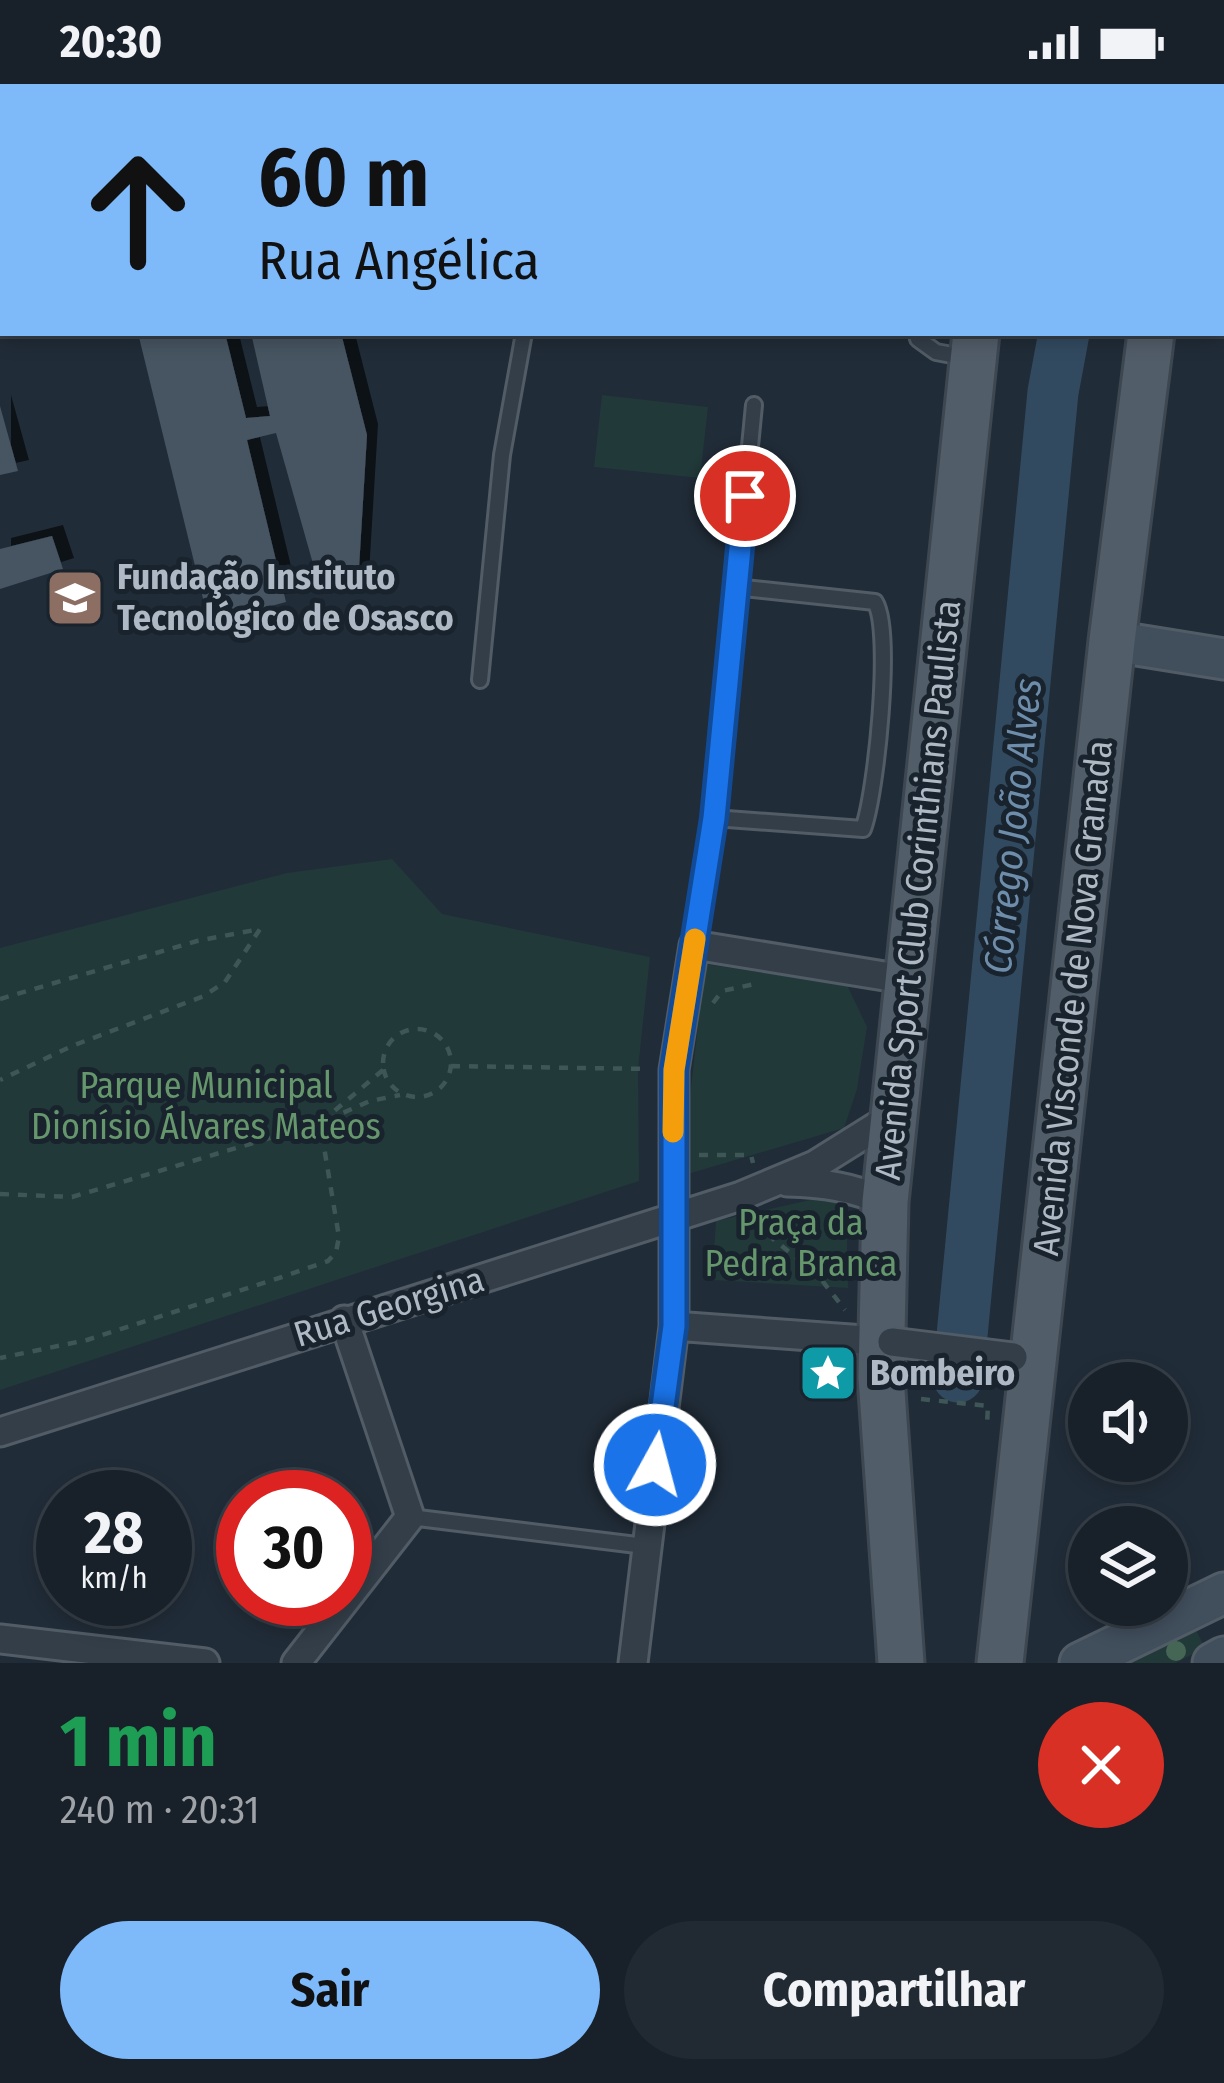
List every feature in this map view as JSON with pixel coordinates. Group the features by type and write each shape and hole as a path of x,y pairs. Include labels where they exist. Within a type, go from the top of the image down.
{"main road":[{"name":"Avenida Visconde de Nova Granada","path":"1000,1663 1024,1358 1151,336"},
{"name":"Avenida Sport Club Corinthians Paulista","path":"901,1663 874,1333 975,346"}],"street":[{"path":"1112,641 1224,658"},
{"path":"633,1663 674,1326 674,1070 694,945 909,980"},
{"name":"Rua Georgina","path":"0,1432 768,1185 828,1158 896,1115"},
{"name":"Rua Georgina","path":"768,1185 824,1183 863,1191 886,1202"},
{"path":"296,1663 410,1517 344,1320"},
{"path":"674,1326 874,1333 1024,1358"},
{"path":"1080,1663 1224,1593"},
{"path":"0,1639 205,1663"},
{"path":"1214,1663 1224,1657"}],"lane":[{"path":"480,680 502,455 523,336"},
{"path":"918,336 936,352 975,346"},
{"path":"694,945 714,818 754,405"},
{"path":"714,818 862,830 883,681 881,616 875,602 735,587"},
{"path":"410,1517 645,1546"}],"path":[{"path":"0,999 197,941 260,929 225,982 204,996 0,1079"},
{"path":"711,1005 722,991 772,983"},
{"path":"415,1029 438,1036 446,1045 451,1066 435,1092 414,1097 394,1089 383,1070 386,1048 393,1038 415,1029"},
{"path":"451,1066 674,1070"},
{"path":"320,1124 383,1070"},
{"path":"0,1194 72,1197 404,1095"},
{"path":"0,1358 87,1340 328,1261 339,1237 320,1124"},
{"path":"690,1147 699,1155 751,1155 768,1185 773,1239 817,1274 874,1333"},
{"path":"906,1397 988,1406"}],"green space":[{"path":"602,395 708,407 700,478 594,467"},
{"name":"Parque Municipal Dionísio Álvares Mateos","path":"392,859 442,914 650,957 638,1069 639,1181 0,1390 0,948 287,873"},
{"path":"705,964 847,985 867,1027 857,1089 844,1128 681,1176"},
{"name":"Praça da Pedra Branca","path":"846,1192 848,1288 712,1280 716,1221"},
{"path":"1196,1630 1205,1648 1175,1663 1130,1663"}],"building":[{"path":"139,336 226,336 246,418 270,416 252,336 342,336 367,435 358,585 321,592 276,433 247,440 286,602 209,623"},
{"path":"0,406 18,471 0,475"},
{"path":"52,536 63,569 0,589 0,549"}],"waterway":[{"name":"Córrego João Alves","path":"958,1377 1053,392 1063,336"}],"slow traffic":[{"path":"673,1132 674,1070 695,939"}],"place":[{"name":"Fundação Instituto Tecnológico de Osasco","path":"75,598"},
{"name":"Bombeiro","path":"828,1373"}],"route":[{"path":"655,1465 674,1326 674,1070 714,818 745,496"}]}
